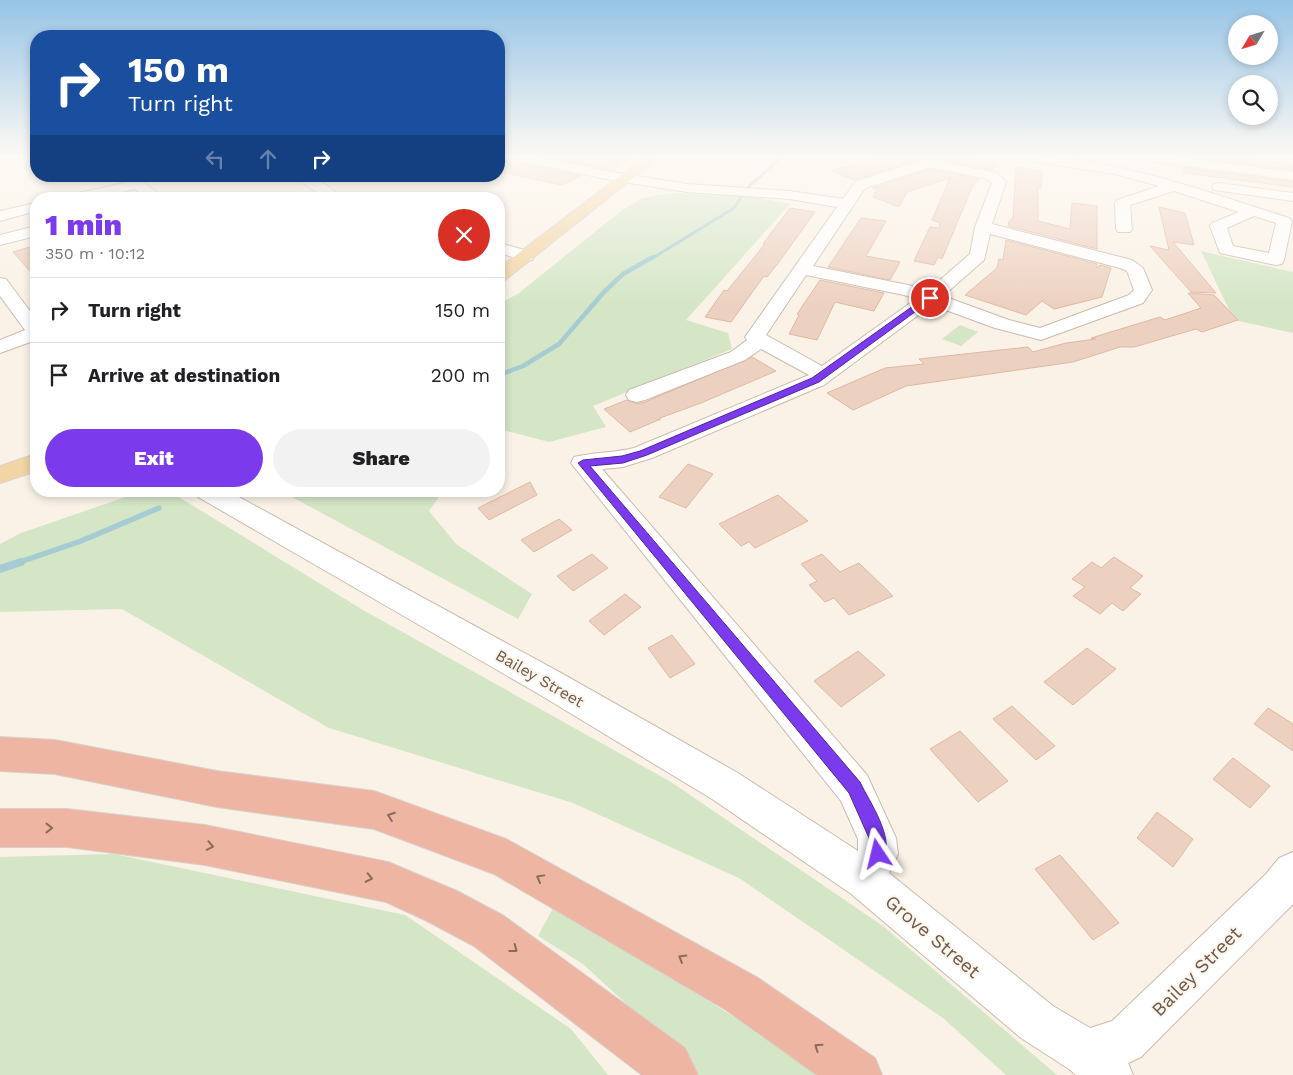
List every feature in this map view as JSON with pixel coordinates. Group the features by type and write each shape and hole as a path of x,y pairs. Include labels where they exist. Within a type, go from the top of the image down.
{"highway":[{"path":"0,754 55,757 217,789 374,810 506,859 742,994 858,1075"},
{"path":"0,828 67,828 205,845 388,882 442,906 489,931 668,1065 674,1075"}],"main road":[{"path":"505,272 590,206"},
{"path":"0,475 30,464"}],"street":[{"path":"822,374 755,337 759,328 801,270 835,206"},
{"path":"864,879 878,854 877,838 854,788 583,463 623,459 644,453 816,380 930,298 978,256 991,206"},
{"path":"1122,206 1124,230"},
{"path":"1238,206 1253,211"},
{"path":"1277,206 1293,208"},
{"path":"0,216 30,208"},
{"path":"801,270 908,290 1002,324 1041,334 1136,300 1143,290 1134,268 1126,264 984,227"},
{"path":"0,240 30,232"},
{"path":"505,250 526,256"},
{"path":"0,283 30,322"},
{"path":"0,347 24,340 30,335"},
{"path":"637,395 738,356 760,340"},
{"path":"0,366 27,357"},
{"name":"Bailey Street","path":"218,497 549,683 725,786 864,879"},
{"name":"Bailey Street","path":"1098,1064 1125,1041 1280,888 1293,872"},
{"name":"Grove Street","path":"864,879 1037,1022 1098,1064"}],"green space":[{"path":"629,206 788,206 686,320 728,333 732,349 593,406 606,427 549,442 505,431 505,301 519,293"},
{"path":"1201,251 1293,272 1293,333 1234,320"},
{"path":"960,325 978,332 961,346 942,339"},
{"path":"126,497 179,497 363,610 671,782 883,926 1057,1075 1006,1075 943,1018 739,878 573,803 329,728 122,609 0,612 0,544 21,533"},
{"path":"292,497 439,497 429,511 456,544 532,594 518,619"},
{"path":"114,854 405,915 571,1029 608,1075 0,1075 0,857"},
{"path":"553,908 603,934 805,1062 821,1075 693,1075 659,1034 583,964 538,936"}],"building":[{"path":"938,206 964,206 942,259 938,257 934,265 914,261 930,227 939,228 940,223 932,220"},
{"path":"1014,206 1038,206 1038,221 1070,229 1072,206 1097,206 1097,249 1008,226 1009,221 1013,218"},
{"path":"1159,207 1185,213 1194,245 1173,242 1216,293 1191,292 1150,246 1169,250"},
{"path":"790,208 815,212 779,262 767,277 764,276 731,322 705,317 724,290 727,291 765,244 763,244"},
{"path":"861,218 886,221 866,256 900,262 890,280 828,267"},
{"path":"1006,240 1097,264 1097,268 1100,265 1111,268 1102,297 1054,309 1042,301 1026,315 965,295 997,268 999,259 1003,260"},
{"path":"30,247 30,271 13,252"},
{"path":"820,280 884,293 874,311 835,302 817,340 789,334 799,315 797,314"},
{"path":"1188,293 1214,295 1238,320 1202,332 1196,329 1134,347 1120,347 1073,362 906,386 853,410 827,393 885,368 924,364 919,359 1028,347 1033,352 1066,343 1096,339 1091,338 1160,317 1165,320 1201,308"},
{"path":"752,357 776,371 630,432 604,409 627,400 637,404 645,402"},
{"path":"688,464 713,474 686,508 659,497"},
{"path":"530,482 537,495 489,520 478,508 500,497 505,497 505,494"},
{"path":"778,495 808,521 755,548 749,542 741,546 719,524"},
{"path":"559,519 572,530 534,552 521,540"},
{"path":"592,554 608,568 573,591 557,576"},
{"path":"822,554 840,572 859,563 893,596 849,615 834,598 825,602 809,585 817,581 801,564"},
{"path":"1114,557 1143,576 1130,588 1141,594 1123,611 1112,603 1100,614 1073,596 1085,587 1072,579 1092,562 1101,568"},
{"path":"625,594 641,607 604,635 589,621"},
{"path":"672,635 695,664 670,678 648,648"},
{"path":"1087,648 1116,669 1073,705 1044,682"},
{"path":"858,651 885,675 841,707 814,681"},
{"path":"1012,706 1055,746 1036,760 993,719"},
{"path":"1268,708 1293,724 1293,751 1254,724"},
{"path":"960,731 1008,781 978,802 930,749"},
{"path":"1233,758 1270,786 1250,808 1213,779"},
{"path":"1157,812 1193,839 1173,867 1137,838"},
{"path":"1060,855 1119,923 1093,940 1035,869"}],"waterway":[{"path":"651,259 735,206"},
{"path":"505,373 523,366 559,344 604,292 623,274 653,257"},
{"path":"17,563 81,541 159,508"},
{"path":"0,569 21,562"}],"route":[{"path":"878,854 877,838 871,821 854,788 583,463 623,459 644,453 816,380 930,298"}]}
